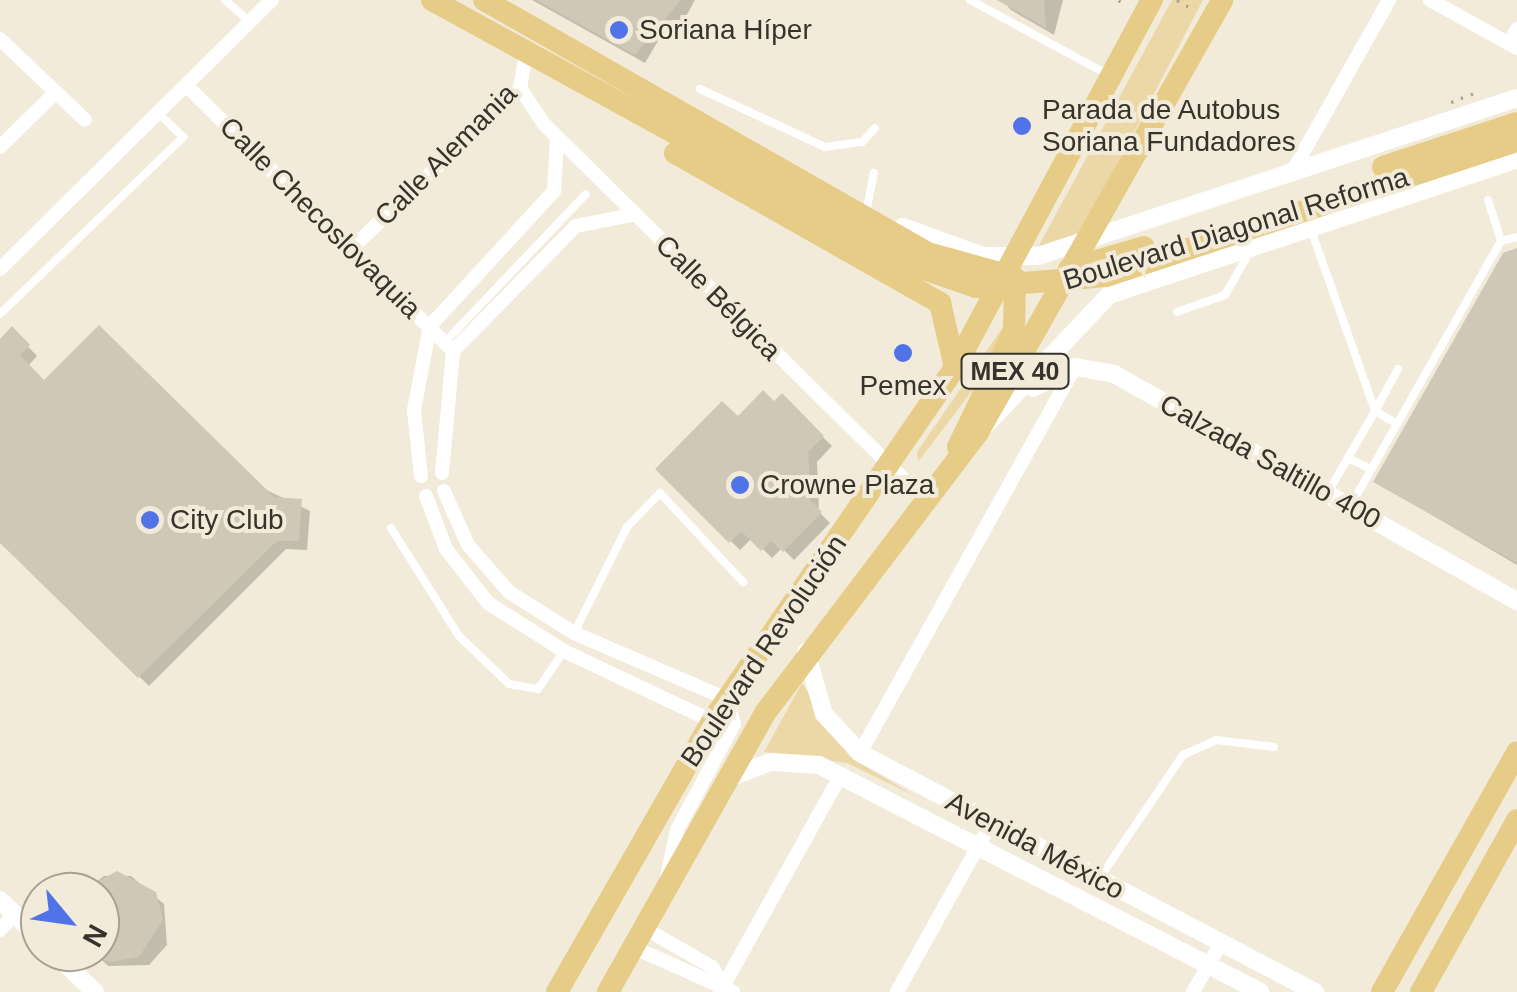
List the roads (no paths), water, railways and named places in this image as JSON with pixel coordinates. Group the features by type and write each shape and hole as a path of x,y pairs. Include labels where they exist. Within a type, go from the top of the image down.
{"main road":[{"path":"432,0 616,103 688,133"},
{"path":"484,0 577,52 688,133"},
{"name":"Boulevard Revolución","path":"557,992 712,721 954,366 1018,257 1152,0"},
{"name":"MEX 40","path":"608,992 726,779 806,652 978,432 1090,240 1222,0"},
{"path":"616,103 667,149 911,286 947,312 954,366"},
{"name":"Boulevard Diagonal Reforma","path":"1424,162 1517,123"},
{"name":"Boulevard Diagonal Reforma","path":"688,133 928,254 1015,276 1130,252 1424,162 1517,141"},
{"path":"880,271 884,244 908,230"},
{"path":"911,286 935,272 940,245"},
{"path":"952,465 1014,330 1018,257"},
{"path":"1382,992 1517,752"},
{"path":"1421,992 1514,835"}],"street":[{"path":"0,268 272,0"},
{"path":"1290,174 1389,0"},
{"path":"1430,0 1513,46 1517,29"},
{"path":"0,39 54,94 86,120"},
{"path":"577,52 940,245 1018,257 1158,220 1517,98"},
{"name":"Calle Alemania","path":"351,249 520,88 526,54"},
{"name":"Calle Checoslovaquia","path":"186,85 449,346"},
{"name":"Calle Bélgica","path":"520,88 558,137 887,468 925,500"},
{"path":"0,147 54,94"},
{"path":"558,137 554,191 430,326 414,410 426,496 446,548 478,592 564,652 712,721"},
{"path":"978,432 1020,396 1094,306 1156,277 1517,160"},
{"path":"636,214 576,226 449,346 442,473 444,492 486,570 574,633 727,699 734,724 677,830 665,888"},
{"path":"1156,277 1138,255 1158,220"},
{"path":"1020,396 1075,366"},
{"path":"860,753 1075,366"},
{"name":"Calzada Saltillo 400","path":"1075,366 1114,374 1517,600"},
{"path":"421,476 442,473"},
{"path":"426,496 444,492"},
{"path":"564,652 574,633"},
{"name":"Avenida México","path":"806,652 824,714 860,753 1315,992"},
{"name":"Avenida México","path":"726,779 795,761 842,774 1260,992"},
{"path":"725,990 842,774"},
{"path":"898,992 991,823"},
{"path":"0,900 20,921"},
{"path":"0,930 14,915"},
{"path":"638,937 702,985 725,990"},
{"path":"638,937 712,967 725,990"},
{"path":"1193,992 1220,943"},
{"path":"74,972 95,992"}],"lane":[{"path":"225,0 250,22"},
{"path":"970,0 1110,76"},
{"path":"700,89 825,148 862,142 875,128"},
{"path":"0,314 183,136 158,113"},
{"path":"866,208 874,174"},
{"path":"449,346 586,194"},
{"path":"1350,507 1501,240 1488,200"},
{"path":"1310,228 1375,411 1397,424"},
{"path":"1501,240 1517,237"},
{"path":"1177,312 1225,295 1254,245"},
{"path":"1328,494 1398,369"},
{"path":"1348,458 1371,470"},
{"path":"574,633 627,527 660,492 743,582"},
{"path":"391,528 459,636 509,684 538,690 564,652"},
{"path":"1099,879 1183,755 1216,740 1274,747"}],"place":[{"name":"Soriana Híper","path":"619,30"},
{"name":"Parada de Autobus Soriana Fundadores","path":"1022,126"},
{"name":"Pemex","path":"903,353"},
{"name":"Crowne Plaza","path":"740,485"},
{"name":"City Club","path":"150,520"}]}
